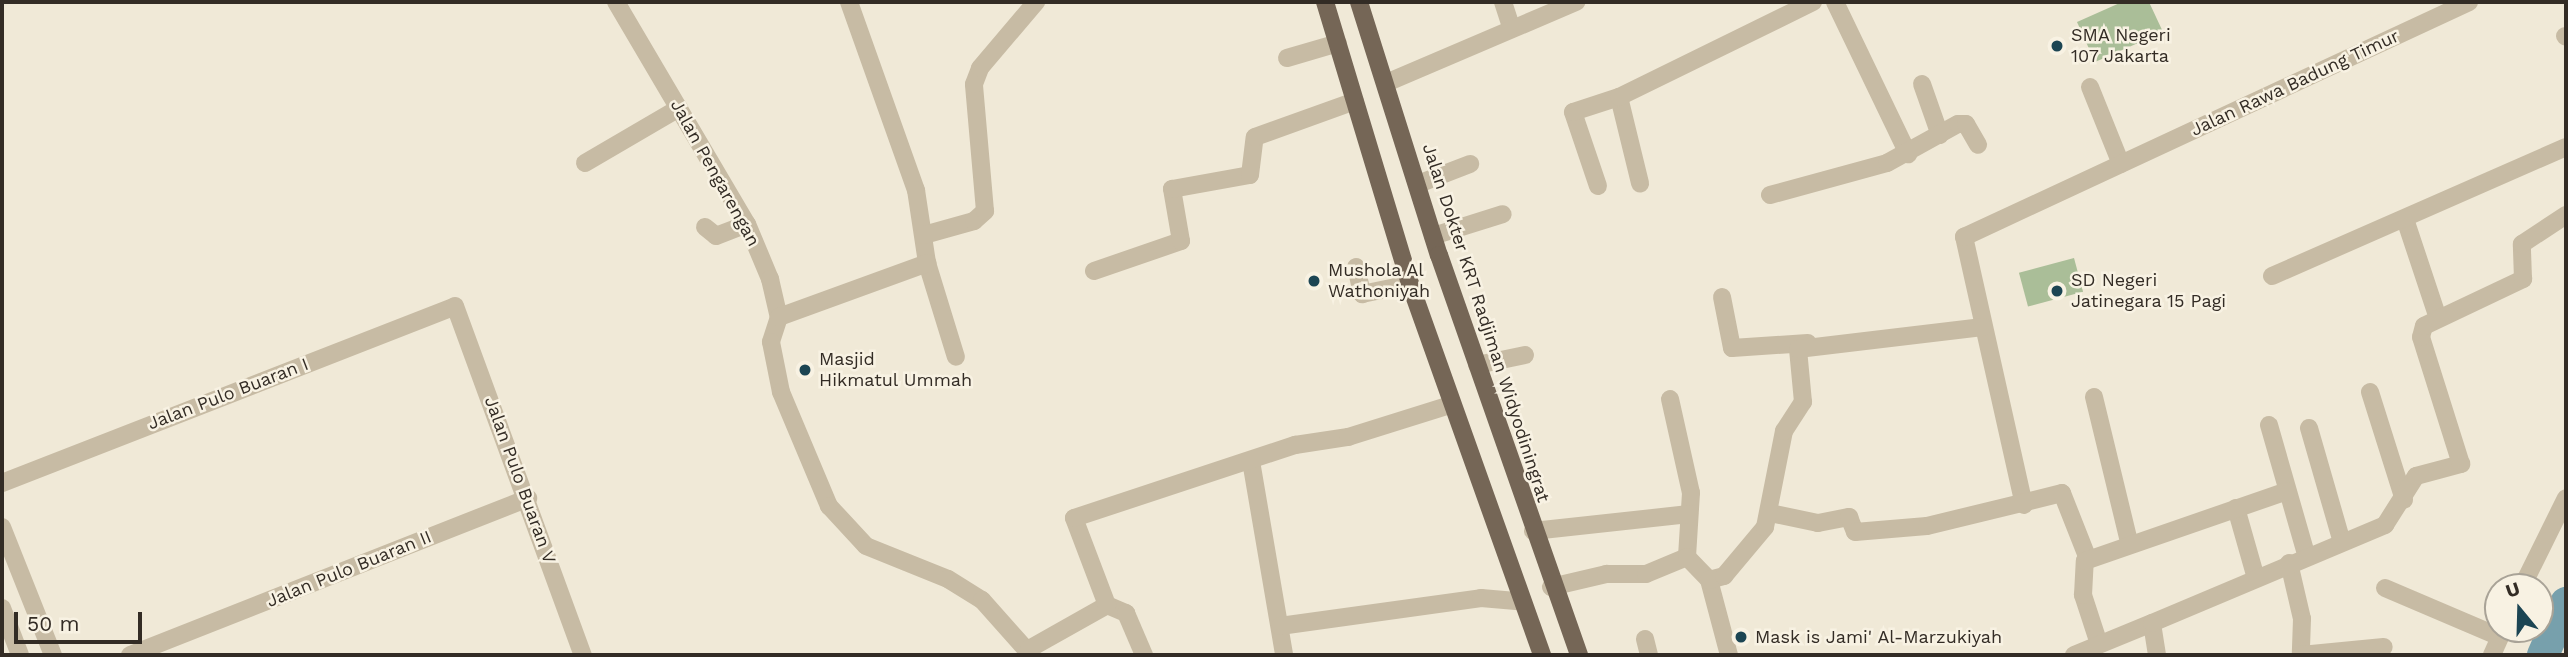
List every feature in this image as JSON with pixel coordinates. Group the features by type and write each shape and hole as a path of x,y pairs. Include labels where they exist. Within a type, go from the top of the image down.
{"main road":[{"path":"1325,2 1410,284 1450,405 1519,601 1542,655"},
{"name":"Jalan Dokter KRT Radjiman Widyodiningrat","path":"1359,2 1433,236 1551,587 1579,655"}],"street":[{"name":"Jalan Pengarengan","path":"617,2 747,224 779,317 771,342 781,392 829,506 866,546 948,579 982,600 1030,652"},
{"path":"849,2 912,178 927,263 956,357"},
{"path":"924,235 974,221 985,211 974,84 980,68 1036,2"},
{"path":"1503,2 1512,29"},
{"path":"1386,83 1576,2"},
{"path":"1598,186 1571,114 1619,97 1813,2"},
{"path":"1835,2 1909,154"},
{"name":"Jalan Rawa Badung Timur","path":"1983,327 1964,237 2469,2"},
{"path":"1287,58 1338,43"},
{"path":"1922,84 1940,135"},
{"path":"2090,87 2121,164"},
{"path":"1619,97 1640,183"},
{"path":"1094,271 1181,241 1172,189 1250,175 1255,136 1355,101"},
{"path":"585,163 679,108"},
{"path":"1770,195 1909,154 1962,123 1978,145"},
{"path":"2272,276 2566,147"},
{"path":"1418,184 1469,164"},
{"path":"1433,236 1503,214"},
{"path":"2074,655 2152,624 2341,539 2385,525 2404,500 2416,476 2461,464 2421,337 2437,316 2467,308 2523,279 2522,244 2566,215"},
{"path":"2405,219 2437,316"},
{"path":"705,227 716,236 747,224"},
{"path":"779,317 927,263"},
{"path":"1356,267 1362,295 1410,284"},
{"path":"1722,297 1732,348 1983,327 2024,505"},
{"name":"Jalan Pulo Buaran I","path":"2,483 455,306"},
{"name":"Jalan Pulo Buaran V","path":"455,306 528,498 583,655"},
{"path":"1709,580 1724,576 1748,554 1770,513 1784,431 1803,402 1795,357 1808,343"},
{"path":"1477,365 1525,355"},
{"path":"2370,392 2404,500"},
{"path":"2094,397 2129,542"},
{"path":"1670,399 1689,481 1688,557"},
{"path":"1144,655 1126,613 1107,605 1072,520 1251,461 1450,405"},
{"path":"2269,425 2306,554"},
{"path":"2309,428 2341,539"},
{"path":"1251,461 1284,655"},
{"path":"2088,559 2129,542 2287,492"},
{"path":"1770,513 1818,523 1849,517 1855,532 1927,526 2064,494 2088,559 2083,595 2099,644"},
{"name":"Jalan Pulo Buaran II","path":"130,655 528,498"},
{"path":"2529,573 2566,498"},
{"path":"2236,508 2256,578"},
{"path":"1533,531 1689,514"},
{"path":"2,527 53,655"},
{"path":"1688,557 1703,567 1709,580 1729,655"},
{"path":"1551,587 1606,574 1646,574 1688,557"},
{"path":"2289,563 2302,619 2301,655 2384,647"},
{"path":"2385,588 2484,627"},
{"path":"1280,626 1481,598 1519,601"},
{"path":"1030,652 1107,605"},
{"path":"2,608 20,655"},
{"path":"2152,624 2157,655"}],"green space":[{"path":"2122,2 2149,2 2163,32 2095,62 2077,22"},
{"path":"2074,258 2083,292 2028,307 2019,273"}],"waterway":[{"path":"2543,655 2566,603"}],"place":[{"name":"SMA Negeri 107 Jakarta","path":"2057,46"},
{"name":"Mushola Al Wathoniyah","path":"1314,281"},
{"name":"SD Negeri Jatinegara 15 Pagi","path":"2057,291"},
{"name":"Masjid Hikmatul Ummah","path":"805,370"},
{"name":"Mask is Jami' Al-Marzukiyah","path":"1741,637"}]}
